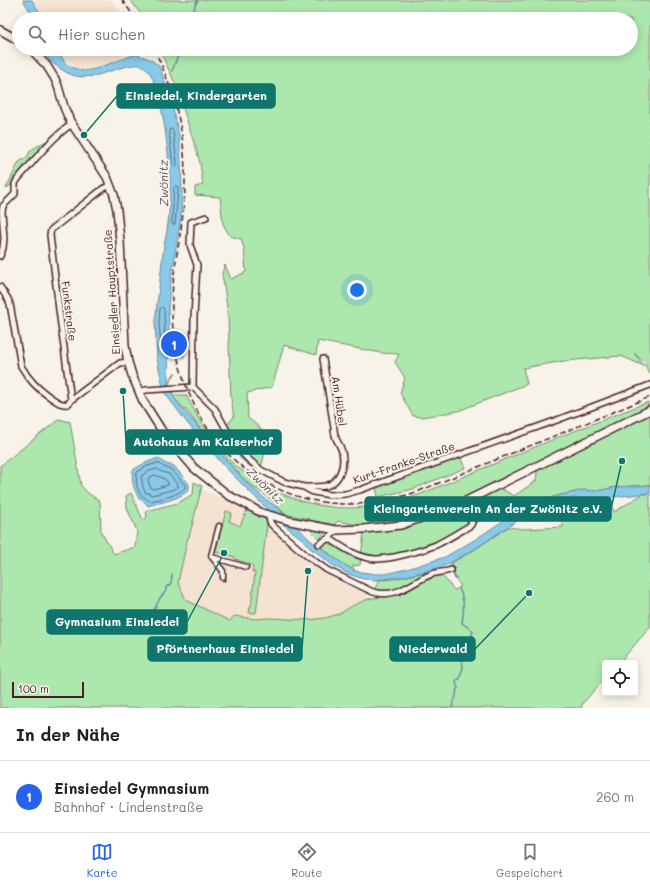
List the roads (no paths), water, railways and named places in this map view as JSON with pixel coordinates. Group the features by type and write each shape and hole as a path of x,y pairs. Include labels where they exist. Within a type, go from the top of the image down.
{"main road":[{"path":"0,30 12,37"},
{"name":"Einsiedler Hauptstraße","path":"37,56 47,66 55,79 64,107 72,124 107,177 114,195 117,210 128,362 139,392 162,431 194,468 228,495 277,518 336,530 401,525 460,504 650,410"}],"street":[{"path":"0,256 4,238 3,206 14,194 17,180 49,144 72,124"},
{"name":"Funkstraße","path":"71,400 50,235 51,230 104,188 110,186"},
{"path":"139,392 146,390 193,387 194,317 197,265 190,245 191,222 206,217"},
{"path":"0,287 10,304 21,366 36,387 60,404 68,404 71,400 120,363 128,362"},
{"name":"Am Hübel","path":"304,487 326,486 338,476 343,464 342,452 334,434 323,359"},
{"name":"Kurt-Franke-Straße","path":"193,387 215,409 234,445 260,470 284,482 304,487 313,492 330,495 345,494 360,490 650,385"},
{"path":"329,538 341,547 372,559 383,559 402,555 436,545 471,526 472,522 460,504"},
{"path":"268,515 271,524 306,555 327,570 373,592 381,594 401,591 432,574 451,570"},
{"path":"211,556 219,526"},
{"path":"319,544 329,538 336,530"},
{"path":"211,556 246,567"},
{"path":"211,556 223,571 223,578"}],"water":[{"path":"23,0 32,0 40,12 31,12"},
{"path":"61,56 66,64 84,71 95,69 131,56 142,56 150,59 159,66 173,109 179,136 182,191 181,217 170,285 168,308 168,382 175,399 213,445 250,486 290,519 310,540 340,562 355,571 385,574 445,557 522,509 553,497 584,490 596,491 617,487 650,485 650,493 595,499 573,498 554,504 521,518 475,549 446,565 402,577 374,580 364,579 348,574 331,564 311,549 302,539 284,525 225,467 188,424 164,392 157,359 155,322 169,215 170,173 164,120 155,85 150,73 143,66 136,65 119,68 94,76 78,76 69,74 47,57"},
{"path":"158,458 166,464 174,466 189,484 189,490 175,498 148,506 144,501 139,499 133,485 132,474 133,470"}],"waterway":[{"path":"194,12 195,5 198,0"},
{"path":"172,71 178,56"},
{"path":"183,357 190,339"},
{"path":"168,384 175,373"},
{"path":"454,571 456,579"},
{"path":"145,627 149,613 154,610 160,598 166,591 166,587 171,584 172,574"},
{"path":"452,708 458,688 456,683 457,680 460,679 463,668 462,659 464,654 461,647 470,641 473,631 462,623 464,606 459,588"}],"railway":[{"path":"122,0 131,12"},
{"path":"157,56 173,95 183,144 185,177 184,207 172,297 173,325 177,354 184,381 196,408 210,432 228,454 249,472 274,487 310,500 346,504 383,501 419,491 650,397"}],"place":[{"name":"Einsiedel, Kindergarten","path":"84,135"},
{"name":"Einsiedel Gymnasium","path":"174,344"},
{"name":"Autohaus Am Kaiserhof","path":"123,391"},
{"name":"Kleingartenverein An der Zwönitz e.V.","path":"622,461"},
{"name":"Gymnasium Einsiedel","path":"224,553"},
{"name":"Pförtnerhaus Einsiedel","path":"308,571"},
{"name":"Niederwald","path":"529,593"}],"water label":[{"name":"Zwönitz","path":"164,183"},
{"name":"Zwönitz","path":"265,486"}]}
